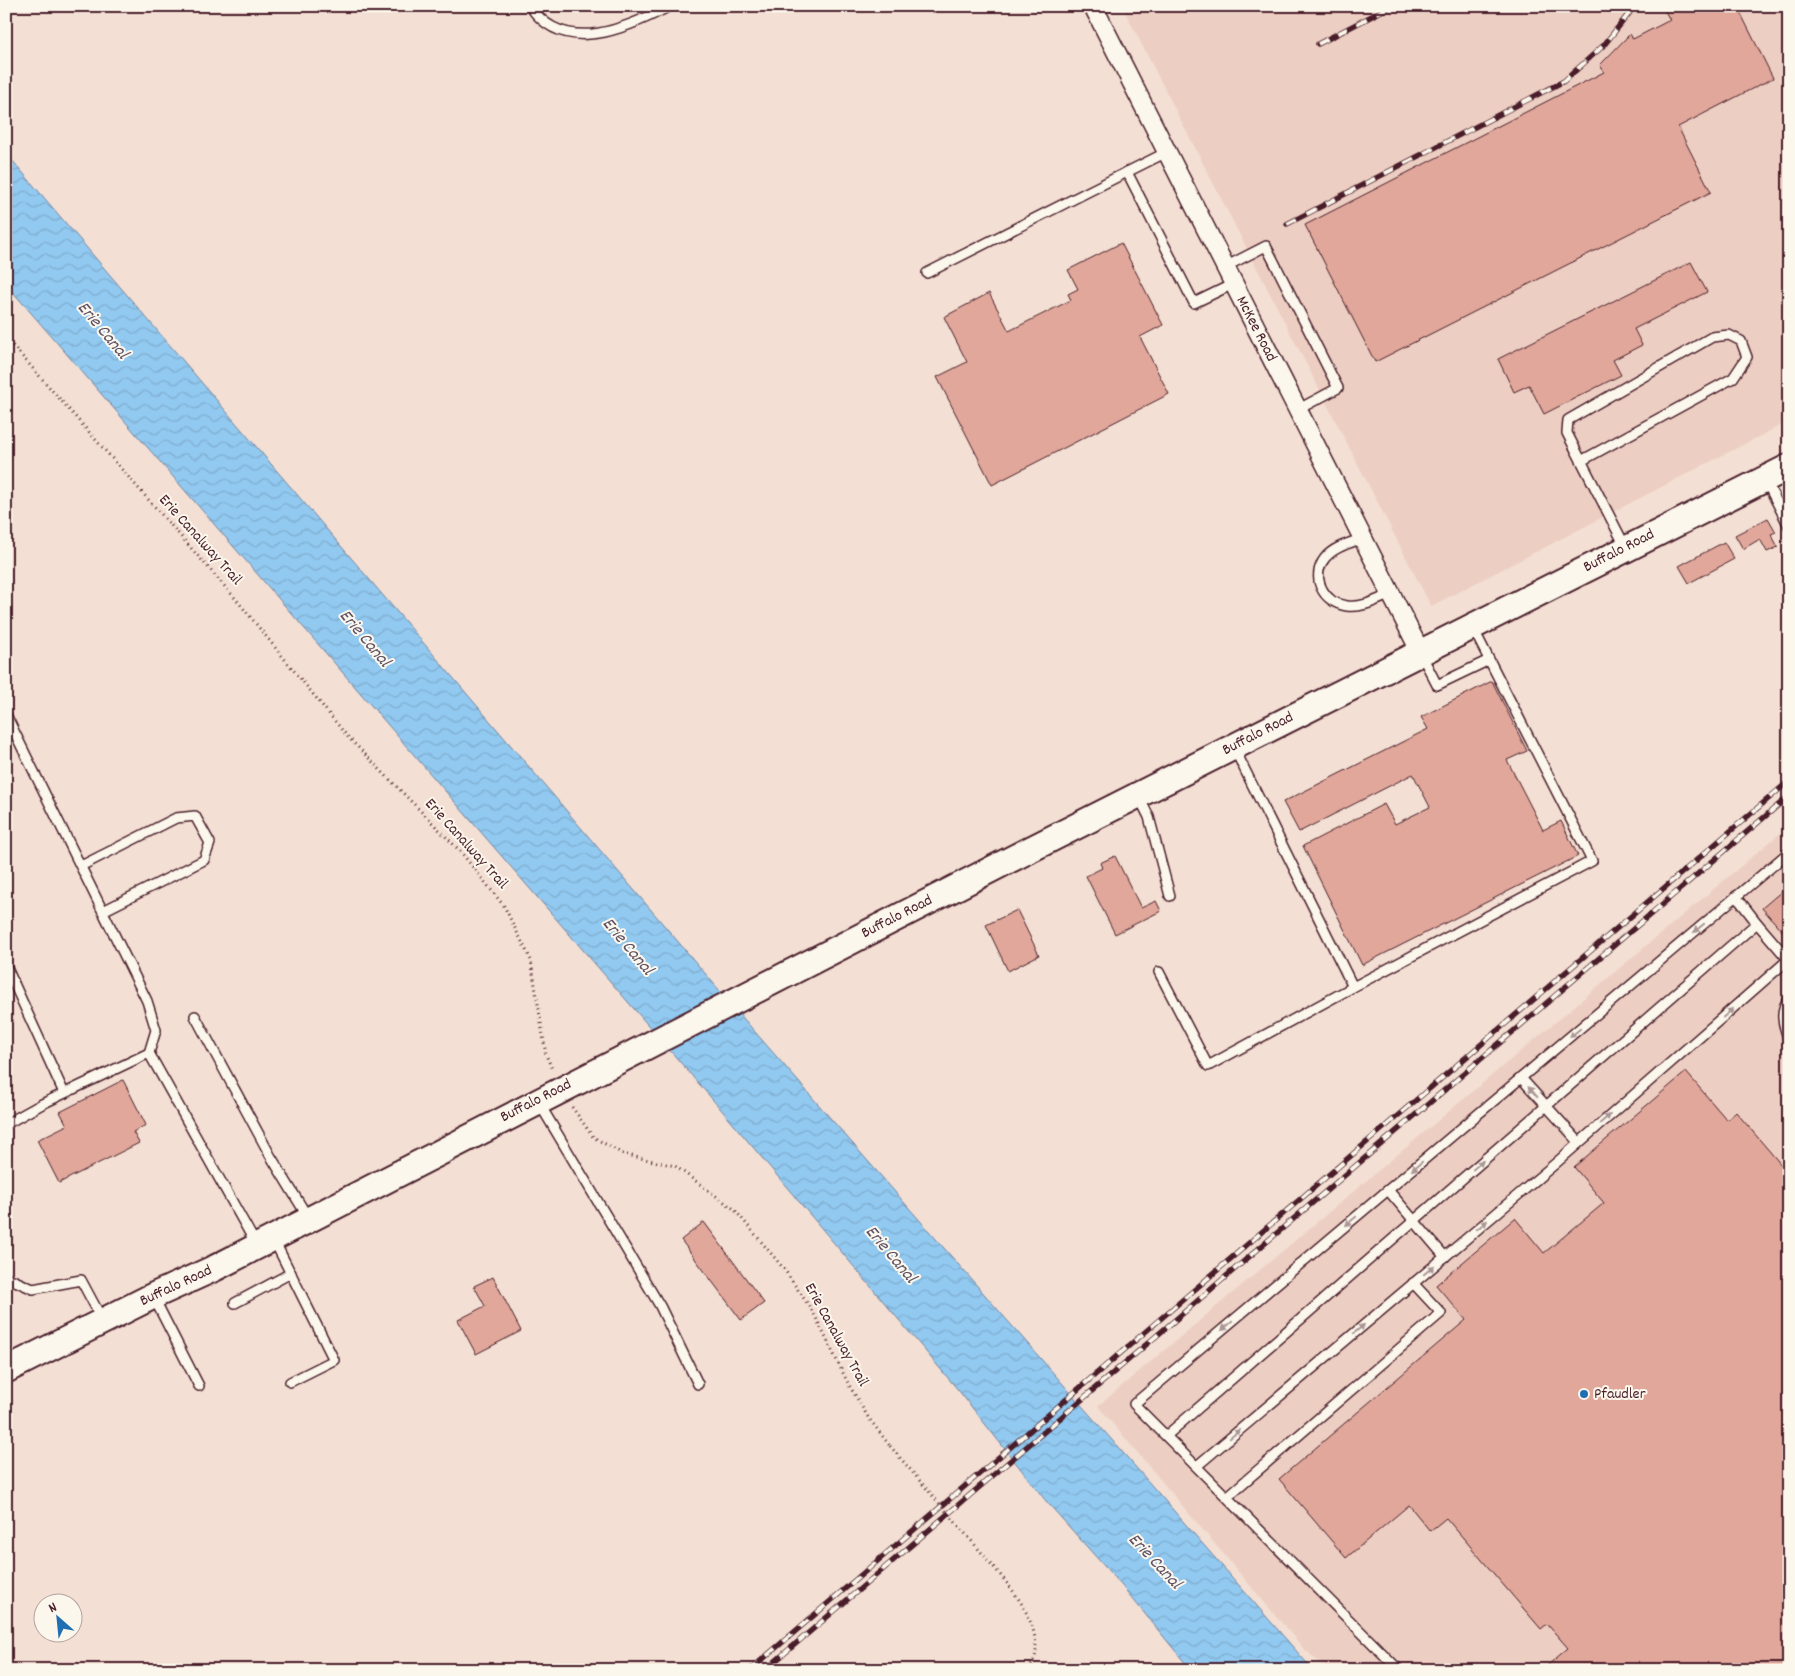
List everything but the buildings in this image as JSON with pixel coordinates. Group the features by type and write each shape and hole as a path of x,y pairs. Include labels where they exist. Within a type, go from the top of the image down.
{"main road":[{"name":"Buffalo Road","path":"6,1370 265,1242 538,1100 1233,746 1789,467"}],"street":[{"name":"McKee Road","path":"1093,6 1420,651"}],"lane":[{"path":"530,6 552,29 585,35 618,30 670,6"},
{"path":"928,273 1167,152"},
{"path":"1127,172 1194,303 1234,284"},
{"path":"1225,267 1266,246 1338,388 1297,410"},
{"path":"1581,461 1733,378 1747,357 1745,347 1741,341 1729,335 1712,337 1568,420 1567,433 1581,461 1626,548"},
{"path":"1765,479 1789,526"},
{"path":"1362,538 1341,546 1326,556 1320,566 1318,582 1323,593 1333,603 1348,607 1366,604 1391,594"},
{"path":"1159,972 1208,1066 1592,861 1472,625"},
{"path":"1420,651 1438,684 1489,660"},
{"path":"6,715 147,1001 156,1030 149,1053 64,1093 6,1124"},
{"path":"1233,746 1353,987"},
{"path":"1137,795 1149,817 1170,896"},
{"path":"81,866 176,818 195,816 210,842 204,860 103,911"},
{"path":"1399,1670 1198,1465 1134,1404 1789,852"},
{"path":"1198,1465 1579,1142 1789,959 1736,896"},
{"path":"1166,1436 1757,923"},
{"path":"6,966 64,1093"},
{"path":"1789,998 1782,1006 1783,1024 1789,1040"},
{"path":"195,1016 270,1155 309,1219"},
{"path":"149,1053 265,1242 291,1273 334,1360 290,1382"},
{"path":"1521,1078 1579,1142"},
{"path":"538,1100 660,1306 698,1384"},
{"path":"1388,1190 1444,1256"},
{"path":"235,1302 291,1273"},
{"path":"6,1278 33,1289 81,1280 103,1321"},
{"path":"1228,1496 1441,1313 1413,1283"},
{"path":"153,1296 199,1386"}],"path":[{"name":"Erie Canalway Trail","path":"6,338 135,487 236,598 347,736 460,851 504,906 531,960 546,1055 560,1089 593,1137 623,1154 675,1166 734,1209 784,1269 813,1312 849,1384 868,1417 890,1446 1010,1588 1030,1621 1036,1652 1029,1670"}],"shaded area":[{"path":"1122,6 1789,6 1789,421 1431,606"},
{"path":"1789,826 1789,1670 1329,1670 1304,1649 1098,1406"}],"water":[{"name":"Erie Canal","path":"6,153 755,1032 1313,1670 1191,1670 1122,1586 1046,1501 959,1391 719,1107 6,284"}],"railway":[{"path":"1318,44 1391,6"},
{"path":"1287,224 1564,81 1604,45 1635,6"},
{"path":"750,1670 1789,781"},
{"path":"765,1670 1789,796"}],"place":[{"name":"Pfaudler","path":"1584,1394"}]}
